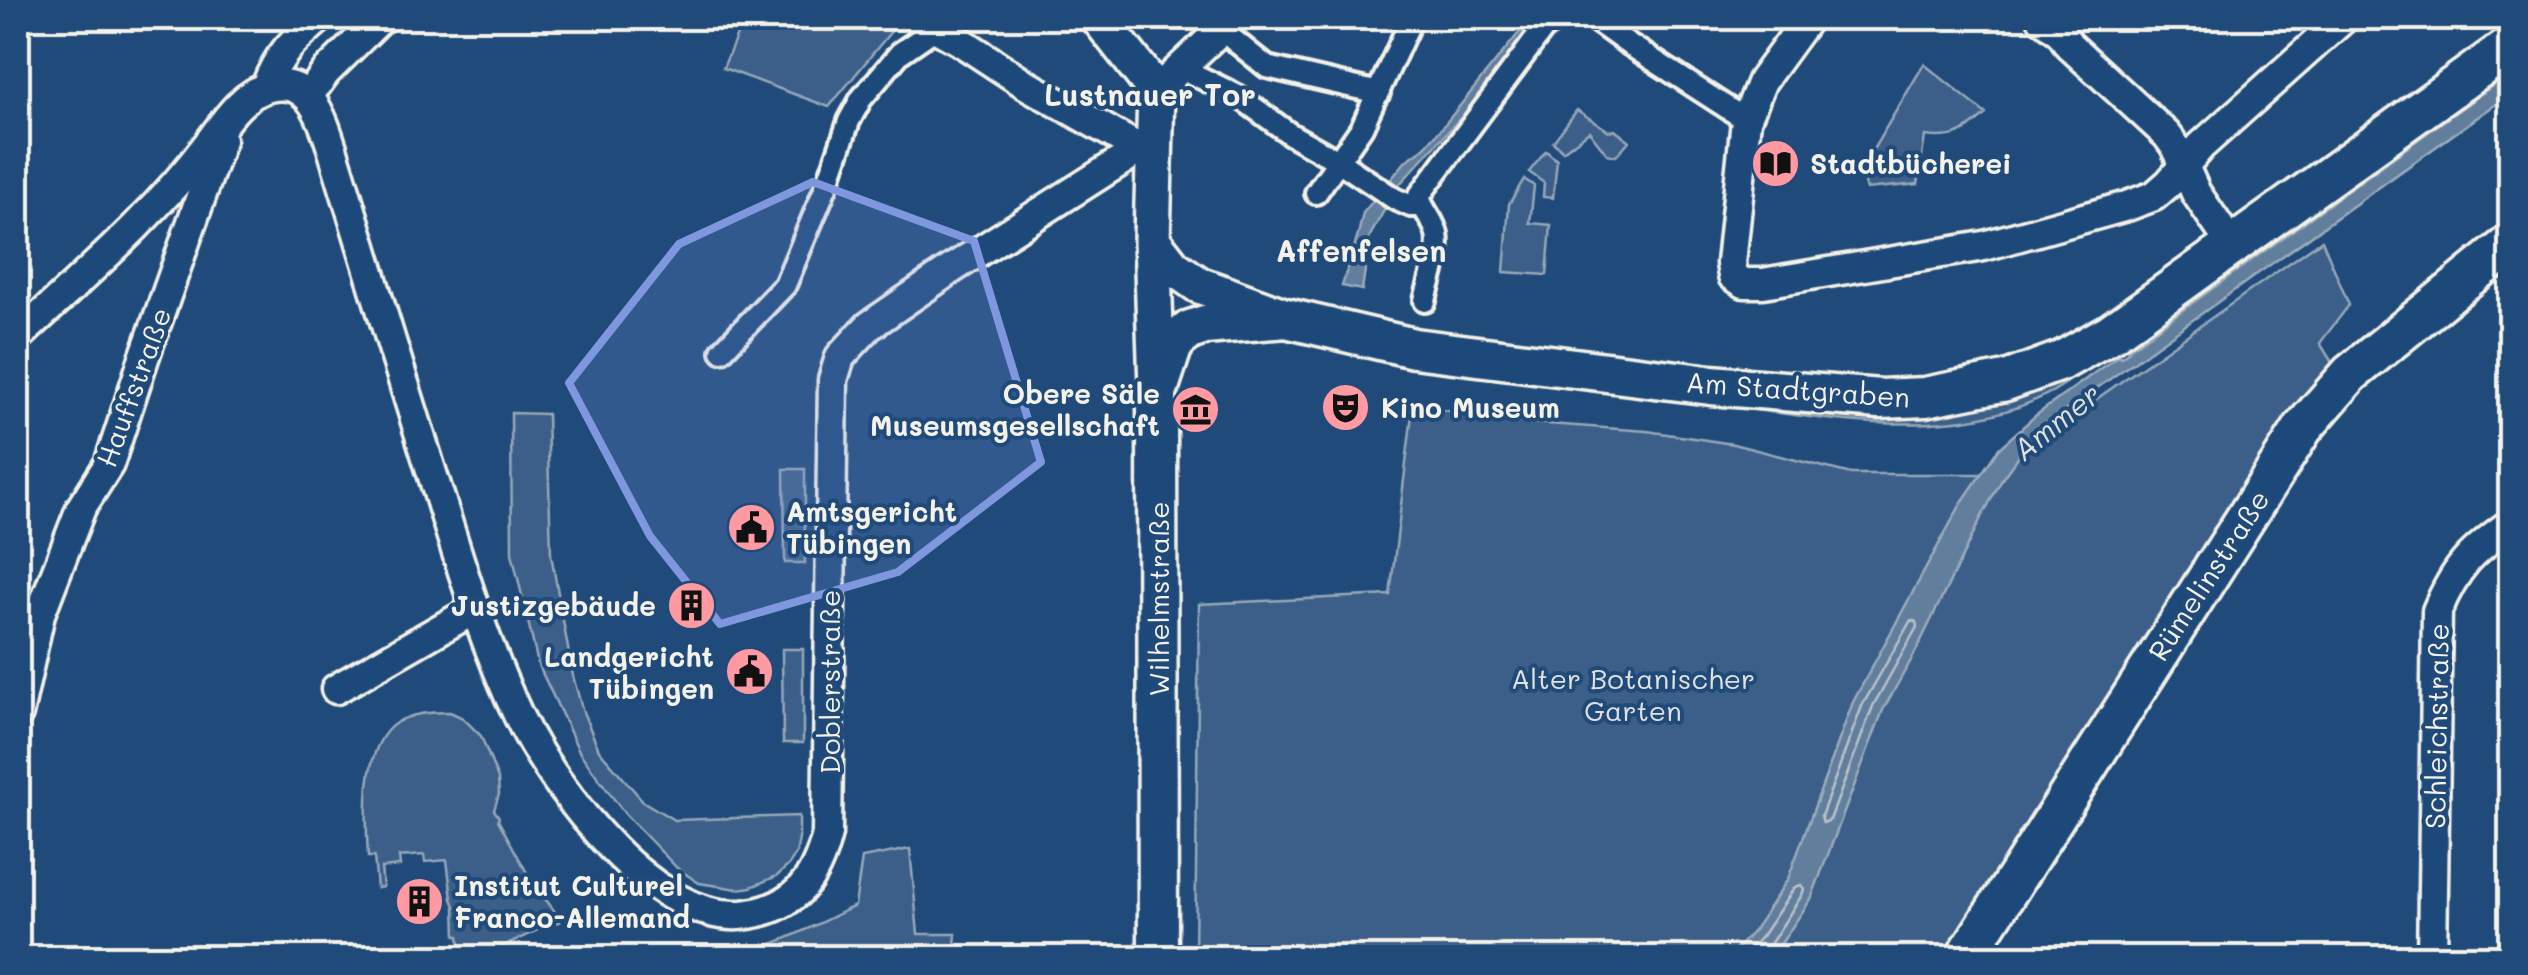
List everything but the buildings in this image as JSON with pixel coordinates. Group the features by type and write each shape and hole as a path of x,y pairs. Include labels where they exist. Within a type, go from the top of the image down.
{"main road":[{"name":"Am Stadtgraben","path":"1157,393 1172,348 1190,330 1205,325 1286,318 1414,348 1711,385 1880,399 1925,397 2006,381 2064,360 2126,323 2510,46"},
{"name":"Rümelinstraße","path":"1965,958 2303,428 2350,374 2510,244"},
{"name":"Wilhelmstraße","path":"1157,393 1158,958"}],"street":[{"path":"288,89 274,66 283,52 320,18"},
{"path":"18,337 124,240 248,98 288,89 326,72 380,18"},
{"path":"1099,18 1169,79 1238,96 1290,134 1395,199 1421,206"},
{"path":"1316,193 1362,128 1412,18"},
{"path":"1425,300 1437,235 1419,196 1544,28 1559,18"},
{"path":"1592,18 1746,120"},
{"path":"1808,18 1762,81 1746,120 1731,263 1733,276 1744,283 1763,284 1984,246 2154,196 2344,18"},
{"path":"2051,20 2068,45 2167,135 2196,193 2234,247"},
{"path":"722,351 786,285 849,120 862,99 927,23 1027,85 1148,148"},
{"path":"1169,79 1217,26 1267,66 1379,92"},
{"name":"Wilhelmstraße","path":"1157,393 1148,148 1169,79"},
{"name":"Doblerstraße","path":"288,89 322,116 476,609 519,716 569,798 604,841 647,878 690,906 728,915 748,914 792,898 814,874 827,834 833,380 840,356 869,326 953,268 1148,148"},
{"name":"Hauffstraße","path":"18,714 40,614 82,508 109,464 230,115"},
{"name":"Am Stadtgraben","path":"1152,240 1173,267 1199,285 1286,318"},
{"name":"Schleichstraße","path":"2432,958 2437,611 2461,566 2478,547 2510,524"},
{"path":"336,689 476,609"}],"highlighted area":[{"path":"813,182 974,241 1041,462 898,572 720,624 650,536 569,383 679,244"}],"green space":[{"path":"744,18 902,18 829,107 723,68"},
{"path":"1924,64 1986,114 1959,134 1925,136 1918,184 1866,189 1862,168"},
{"path":"1577,110 1629,141 1616,156 1607,154 1589,131 1563,151 1553,142"},
{"path":"1546,151 1557,160 1553,198 1543,197 1544,183 1529,172"},
{"path":"1524,179 1534,186 1530,223 1551,225 1547,275 1504,272 1509,204"},
{"name":"Alter Botanischer Garten","path":"2322,240 2349,305 2320,343 2336,369 1950,957 1195,958 1199,604 1390,595 1413,406 1733,444 1851,474 1990,474"},
{"path":"2082,371 2044,396 2001,412 1955,421 1858,422 1718,405 1720,396 1919,412 1963,409 2003,401"},
{"path":"511,413 547,414 551,554 573,676 599,750 644,802 674,820 799,816 796,854 777,876 738,889 699,883 677,868 625,814 580,753 538,664 512,553"},
{"path":"784,469 805,469 805,563 785,563"},
{"path":"782,649 803,649 803,743 783,743"},
{"path":"450,712 463,718 481,736 498,779 494,810 498,820 531,880 559,917 559,922 481,957 461,957 447,860 425,862 424,855 399,857 400,866 381,868 383,887 377,888 374,857 368,857 368,785 377,748 396,723 408,717"},
{"path":"910,849 918,934 956,934 954,957 717,957 718,953 772,944 855,906 862,858"}],"water":[{"path":"1531,18 1542,18 1476,101 1397,187 1370,236 1362,290 1342,286 1363,213 1406,161 1441,129"},
{"path":"2510,73 2510,94 2031,439 2004,476 1981,518 1883,710 1811,899 1772,957 1729,957 1754,930 1788,879 1853,702 1962,502 1999,448 2035,416"}],"place":[{"name":"Stadtbücherei","path":"1775,163"},
{"name":"Kino Museum","path":"1346,407"},
{"name":"Obere Säle Museumsgesellschaft","path":"1195,409"},
{"name":"Amtsgericht Tübingen","path":"751,527"},
{"name":"Justizgebäude","path":"691,605"},
{"name":"Landgericht Tübingen","path":"749,672"},
{"name":"Institut Culturel Franco-Allemand","path":"419,901"}],"district":[{"name":"Lustnauer Tor","path":"1150,94"},
{"name":"Affenfelsen","path":"1361,250"}],"water label":[{"name":"Ammer","path":"2056,421"}]}
